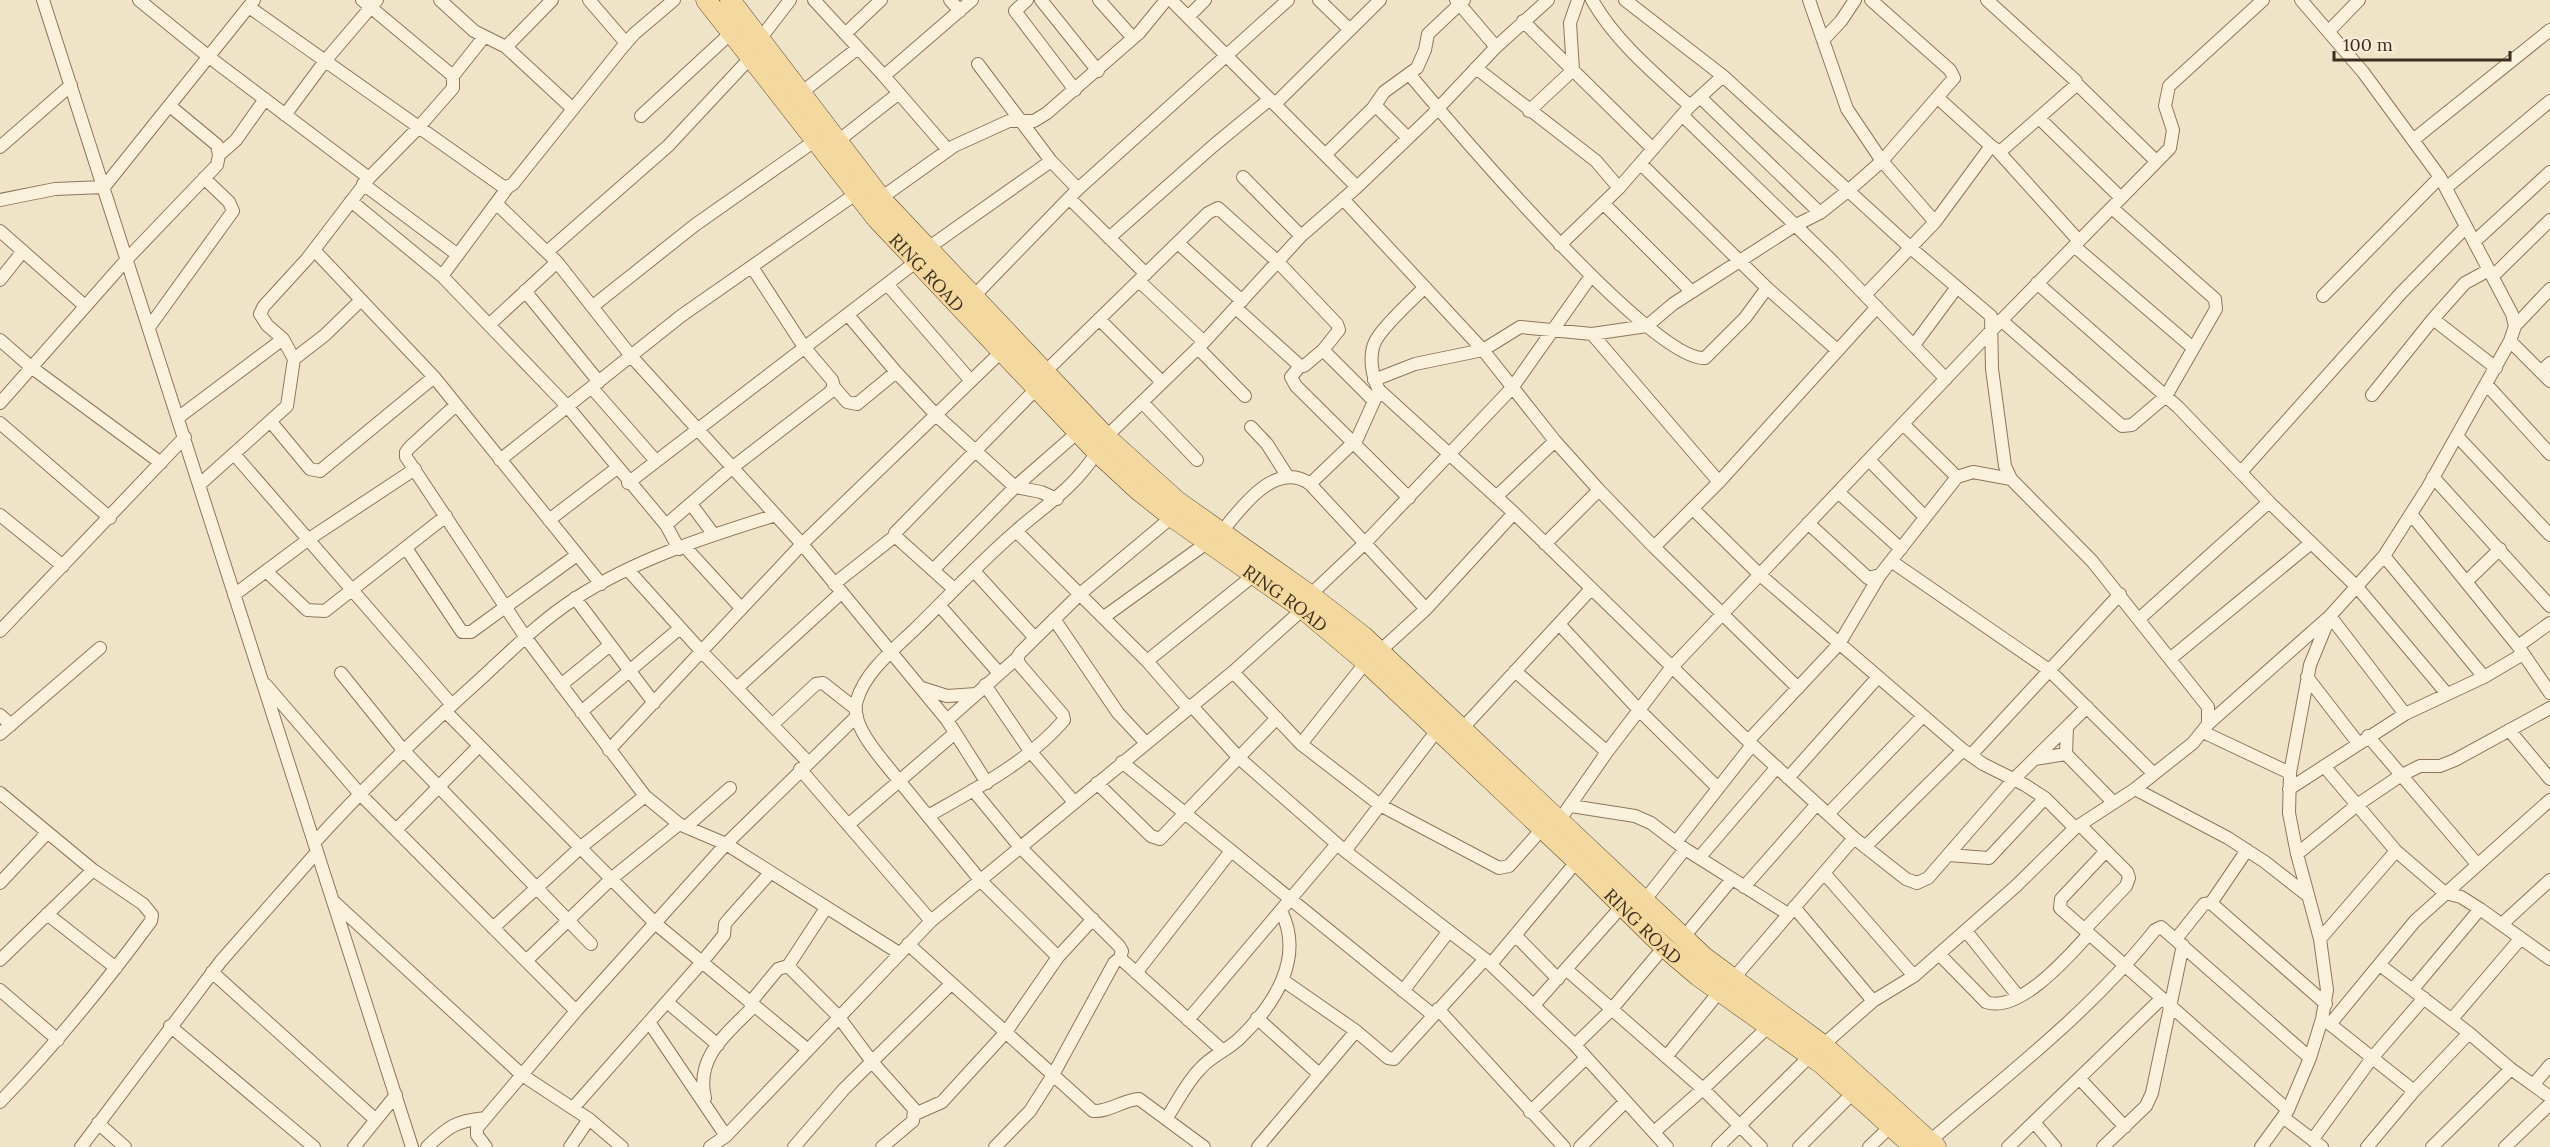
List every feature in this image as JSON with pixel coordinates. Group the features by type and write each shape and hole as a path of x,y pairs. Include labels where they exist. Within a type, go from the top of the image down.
{"main road":[{"name":"RING ROAD","path":"706,0 732,32 756,47 801,93 922,255 1002,351 1041,380 1102,444 1138,490 1173,517 1214,538 1306,602 1461,730 1683,938 1769,1026 1817,1051 1853,1093 1891,1126 1927,1145"},
{"name":"RING ROAD","path":"730,0 756,47 816,140 877,219 974,297 1041,380 1078,432 1102,444 1177,501 1254,575 1306,602"},
{"name":"RING ROAD","path":"1373,657 1438,729 1557,819 1577,861 1664,947 1727,985 1817,1051 1927,1145"}],"street":[{"path":"43,0 150,326 261,680 412,1147"},
{"path":"139,0 458,255"},
{"path":"440,0 484,37 506,47 573,109"},
{"path":"506,47 552,0"},
{"path":"589,0 626,43"},
{"path":"442,276 508,187 513,184 626,43 674,0"},
{"path":"547,252 668,146 756,47 790,0"},
{"path":"814,0 885,76 948,150"},
{"path":"845,34 881,0"},
{"path":"950,0 960,11"},
{"path":"885,76 972,0"},
{"path":"1027,0 1015,11 1075,90"},
{"path":"1041,0 1098,71"},
{"path":"1099,0 1133,38"},
{"path":"881,198 948,150 1009,121 1034,121 1098,71 1133,38 1166,0"},
{"path":"1171,0 1357,187"},
{"path":"1188,17 1205,0"},
{"path":"974,297 1074,194 1288,0"},
{"path":"1319,0 1349,29"},
{"path":"1109,238 1213,146 1272,101 1380,0"},
{"path":"1573,70 1570,23 1578,0"},
{"path":"1592,0 1605,23 1686,111 1794,226 1946,379"},
{"path":"1625,0 1723,76 1911,249 1991,316 1992,369 2005,466 2011,480 2092,561 2120,594 2208,707 2206,728"},
{"path":"1809,0 1847,109 1882,161 1935,222"},
{"path":"1823,40 1841,21 1855,0"},
{"path":"1375,390 1415,364 1483,350 1520,327 1592,334 1647,326 1654,318 1738,261 1794,226 1820,213 1882,161 1954,78 1950,70 1871,0"},
{"path":"1988,0 2156,161"},
{"path":"1233,672 1301,744 1380,805 1499,868 1509,866 1557,819 1671,668 2001,320 2170,148 2173,130 2165,106 2169,86 2263,0"},
{"path":"2301,0 2363,72 2443,182 2512,314 2515,326"},
{"path":"2329,31 2359,0"},
{"path":"1325,155 1373,108 1384,92 1417,68 1425,50 1428,34 1460,1 1496,47"},
{"path":"285,115 370,2 453,76"},
{"path":"1058,957 980,879 868,741 857,712 856,701 866,680 954,590 1016,531 1057,498 1082,474 1102,444 1201,345 1301,236 1343,200 1408,138 1541,2"},
{"path":"0,200 55,189 104,187 251,3 418,129 501,186 508,187"},
{"path":"1523,21 1653,149"},
{"path":"2413,140 2550,30"},
{"path":"641,116 732,32"},
{"path":"199,485 271,422 287,406 290,399 294,359 283,339 267,325 260,314 264,306 314,250 366,181 418,129 453,88 453,76 484,37"},
{"path":"801,93 858,48"},
{"path":"978,63 1109,238 1245,396"},
{"path":"1476,68 1596,161 1618,188"},
{"path":"1529,111 1573,70"},
{"path":"1410,75 1560,245 1647,326 1690,355 1699,359 1706,358 1745,318 1767,288"},
{"path":"1560,245 1604,204 1686,111 1723,76"},
{"path":"1865,295 1935,222 1994,148 2006,147 2076,83"},
{"path":"0,147 71,85"},
{"path":"838,141 899,93"},
{"path":"1700,97 1820,213"},
{"path":"1938,98 1994,148 2076,243 2193,348"},
{"path":"219,155 236,140 265,99"},
{"path":"2323,296 2443,182 2550,101"},
{"path":"0,403 128,258 216,165 219,155 217,145 170,106"},
{"path":"1373,108 1379,109 1408,138"},
{"path":"2039,118 2121,198"},
{"path":"593,306 695,225 816,140"},
{"path":"628,483 697,428 848,315 922,255 1051,161"},
{"path":"1641,164 1738,261 1837,350"},
{"path":"2474,242 2550,172"},
{"path":"1243,177 1301,236"},
{"path":"150,326 233,212 229,202 204,178"},
{"path":"500,460 681,316 857,193"},
{"path":"1343,200 1483,350 1555,441 1599,490 1798,688"},
{"path":"351,201 442,276 567,406 628,483 666,525 682,548 741,608"},
{"path":"497,204 557,262 631,356 802,544 947,720 987,783"},
{"path":"1604,204 1692,292"},
{"path":"736,688 837,588 895,536 897,530 1099,319 1209,213 1218,208 1278,262 1337,324 1339,330 1323,350 1304,366 1300,366 1291,377 1296,386 1409,498"},
{"path":"2001,320 2122,426 2132,425 2166,396 2216,309 2215,299 2112,208"},
{"path":"2372,395 2465,283 2491,273 2550,220"},
{"path":"2241,472 2402,292 2466,226"},
{"path":"0,231 85,306"},
{"path":"1178,243 1300,366"},
{"path":"314,250 434,377 601,584"},
{"path":"0,279 23,251"},
{"path":"489,325 557,262"},
{"path":"752,267 804,347 847,402 858,404 896,372"},
{"path":"711,1147 726,1136 931,921 1019,846 1233,672 1306,602 1450,456 1512,388 1591,276"},
{"path":"887,284 971,381"},
{"path":"2037,284 2166,396 2356,587 2447,694"},
{"path":"1310,484 1359,434 1375,390 1372,367 1375,340 1425,287"},
{"path":"1914,345 1957,287"},
{"path":"1719,1147 1873,1000 1914,976 2016,886 2078,826 2154,774 2330,616 2384,556 2487,386 2510,341 2515,326 2550,289"},
{"path":"525,291 656,461"},
{"path":"294,359 325,335 361,300"},
{"path":"1654,547 1719,482 1877,307"},
{"path":"848,315 936,415 1015,488 1041,492 1057,498"},
{"path":"1099,319 1162,382"},
{"path":"2433,319 2496,368"},
{"path":"1592,334 1719,482"},
{"path":"179,417 283,339"},
{"path":"0,340 31,367 161,462"},
{"path":"2510,341 2547,372"},
{"path":"1323,350 1375,390 1514,513 1750,743 1854,838 1906,879 1917,883 1928,878 2013,780 2087,707"},
{"path":"609,750 802,544 1002,351"},
{"path":"271,422 310,469 320,471 434,377"},
{"path":"2487,386 2550,454"},
{"path":"666,525 733,467 834,387"},
{"path":"1142,402 1197,460"},
{"path":"456,405 405,452 406,457 526,638 645,796 682,826 726,844 826,908 903,949 951,984 1093,1111 1103,1112 1126,1100 1139,1099 1204,1147"},
{"path":"0,423 110,518"},
{"path":"1903,424 1958,477"},
{"path":"1251,426 1271,449 1288,477"},
{"path":"933,570 1015,488 1078,432"},
{"path":"2457,436 2550,535"},
{"path":"0,631 185,437"},
{"path":"1496,497 1555,441"},
{"path":"234,454 353,591 479,746 656,924 808,1050"},
{"path":"1869,460 1925,518"},
{"path":"549,520 617,468"},
{"path":"234,595 309,539 415,469"},
{"path":"1644,901 1750,743 1839,644 1880,575 1958,477 1973,472 1988,473 2011,480"},
{"path":"1104,617 1214,538 1270,483 1288,477 1300,477 1310,484 1426,609"},
{"path":"2433,477 2550,606"},
{"path":"1545,544 1599,490"},
{"path":"1838,492 1900,549"},
{"path":"2139,619 2269,502"},
{"path":"691,504 714,535"},
{"path":"1693,508 1759,574 1923,716 1967,752 2045,798 2127,872 2129,878 2126,886 2064,962 2032,989 2019,996 1993,1005 1986,1002 1939,954"},
{"path":"1301,744 1373,657 1426,609 1514,513"},
{"path":"2411,514 2521,650 2550,693"},
{"path":"0,515 63,566"},
{"path":"81,1147 212,972 359,793 448,708 526,638 575,598 656,556 776,515"},
{"path":"266,571 307,610 325,611 446,516"},
{"path":"947,720 1017,658 1080,594 1173,517"},
{"path":"1808,524 1868,578 1880,575"},
{"path":"1016,531 1104,617 1239,758 1341,848 1488,961 1575,1045 1667,1147"},
{"path":"895,536 954,590"},
{"path":"2170,659 2311,543"},
{"path":"406,548 462,632 471,632 577,555"},
{"path":"2466,582 2500,549"},
{"path":"2384,556 2484,677"},
{"path":"1891,561 2049,670 2154,774"},
{"path":"629,570 702,652 772,724 848,825 931,921"},
{"path":"974,571 1035,638"},
{"path":"1147,661 1254,575"},
{"path":"1461,730 1591,589"},
{"path":"1865,846 1967,752 2049,670 2120,594"},
{"path":"575,598 654,702"},
{"path":"939,605 999,673"},
{"path":"2330,616 2310,665 2290,773 2289,813 2296,854 2320,939 2327,990 2327,1021 2414,1091"},
{"path":"2330,616 2405,714"},
{"path":"1054,619 1118,713 1146,743"},
{"path":"2289,789 2405,714 2484,677 2521,650 2550,623"},
{"path":"1558,624 1639,710 1718,788"},
{"path":"581,712 680,628"},
{"path":"561,685 610,645"},
{"path":"0,734 100,648"},
{"path":"928,816 987,783 1030,751 1064,720 1063,715 1017,658"},
{"path":"1515,671 1606,752"},
{"path":"341,673 403,750 591,944"},
{"path":"1788,777 1878,677"},
{"path":"2307,677 2363,740 2400,776 2477,864"},
{"path":"261,680 359,793 576,1011"},
{"path":"772,724 816,684 823,683 857,712"},
{"path":"921,688 947,696 980,689"},
{"path":"980,689 1074,802"},
{"path":"2296,854 2357,805 2400,776 2420,766 2440,766 2455,760 2550,708"},
{"path":"486,1147 477,1135 477,1128 576,1011 726,844 857,712"},
{"path":"0,715 11,725"},
{"path":"1828,814 1923,716"},
{"path":"1096,783 1151,836 1160,839 1277,718"},
{"path":"2067,727 2066,754 2113,802"},
{"path":"2206,728 2290,773"},
{"path":"1188,1020 1290,900 1380,805 1438,729"},
{"path":"2509,730 2550,779"},
{"path":"848,825 955,733"},
{"path":"396,830 479,746"},
{"path":"2035,759 2066,754"},
{"path":"1122,762 1403,991 1435,1012 1564,1147"},
{"path":"2324,766 2396,851 2445,893 2461,897 2549,958"},
{"path":"1699,858 1778,767"},
{"path":"526,962 611,879 730,788"},
{"path":"2135,789 2247,850 2307,895"},
{"path":"973,790 1019,846 1121,948 1120,958 1114,963 1053,1075 1029,1111 995,1147"},
{"path":"0,793 93,870 143,904 152,915 151,921 116,968 58,1040 1,1099"},
{"path":"493,928 581,848 645,796"},
{"path":"1948,855 1989,858 2045,798"},
{"path":"2261,1147 2286,1114 2327,1021 2380,965 2415,921 2550,800"},
{"path":"1744,887 1817,804"},
{"path":"1557,819 1635,816 1651,824 1744,887 1791,910 1873,1000"},
{"path":"0,883 47,833"},
{"path":"1666,1057 1854,838"},
{"path":"2103,1147 2146,1106 2152,1093 2166,1001 2179,942 2204,904 2211,903 2247,850"},
{"path":"1136,973 1231,851"},
{"path":"2106,851 2060,903 2060,908 2166,1001 2317,1143 2372,1058 2424,998"},
{"path":"2320,939 2396,851"},
{"path":"1284,981 1356,1031 1388,1058 1394,1059 1435,1012 1516,936 1577,861"},
{"path":"0,960 93,870"},
{"path":"573,1108 702,962 724,935 725,924 770,873"},
{"path":"1824,873 1914,976"},
{"path":"1683,938 1732,879"},
{"path":"2502,924 2550,880"},
{"path":"333,901 522,1075 589,1119 622,1147"},
{"path":"2211,903 2326,1004"},
{"path":"1534,1005 1622,906"},
{"path":"706,1105 701,1083 705,1065 778,969 788,966 826,908"},
{"path":"2413,989 2480,909"},
{"path":"1166,1119 1198,1071 1210,1059 1240,1038 1284,981 1290,941 1287,922 1281,911"},
{"path":"47,914 116,968"},
{"path":"915,1114 942,1102 1006,1032 1058,957 1093,919"},
{"path":"1927,1145 2084,1008 2126,966 2155,930 2162,927 2310,1058"},
{"path":"1403,991 1449,931"},
{"path":"1966,931 2019,996"},
{"path":"1516,936 1562,975 1611,1010 1666,1057 1703,1089 1761,1147"},
{"path":"2452,1019 2521,938"},
{"path":"1575,1045 1611,1010 1664,947"},
{"path":"1120,958 1223,1051"},
{"path":"2380,965 2452,1019 2511,1069 2550,1097"},
{"path":"788,966 838,1016 873,1063 914,1109 913,1121 882,1147"},
{"path":"212,972 376,1120"},
{"path":"794,1147 844,1089 951,984"},
{"path":"0,990 58,1040"},
{"path":"2008,1147 2079,1078 2166,1001"},
{"path":"667,1002 718,1045"},
{"path":"1257,1018 1319,1074"},
{"path":"649,1022 726,1136"},
{"path":"170,1026 314,1147"},
{"path":"1653,1132 1703,1089 1769,1026"},
{"path":"1258,1147 1356,1031"},
{"path":"2367,1147 2414,1091 2469,1033"},
{"path":"1530,1112 1586,1058"},
{"path":"2534,1084 2550,1065"},
{"path":"2432,1147 2511,1069"},
{"path":"2079,1078 2125,1127"},
{"path":"1799,1147 1853,1093"},
{"path":"354,1147 396,1095"},
{"path":"1581,1147 1625,1102"},
{"path":"2505,1147 2550,1104"},
{"path":"427,1147 448,1127 463,1120 485,1118"},
{"path":"570,1147 589,1119"},
{"path":"2034,1122 2055,1147"},
{"path":"98,1123 125,1147"},
{"path":"1869,1147 1891,1126"}]}
